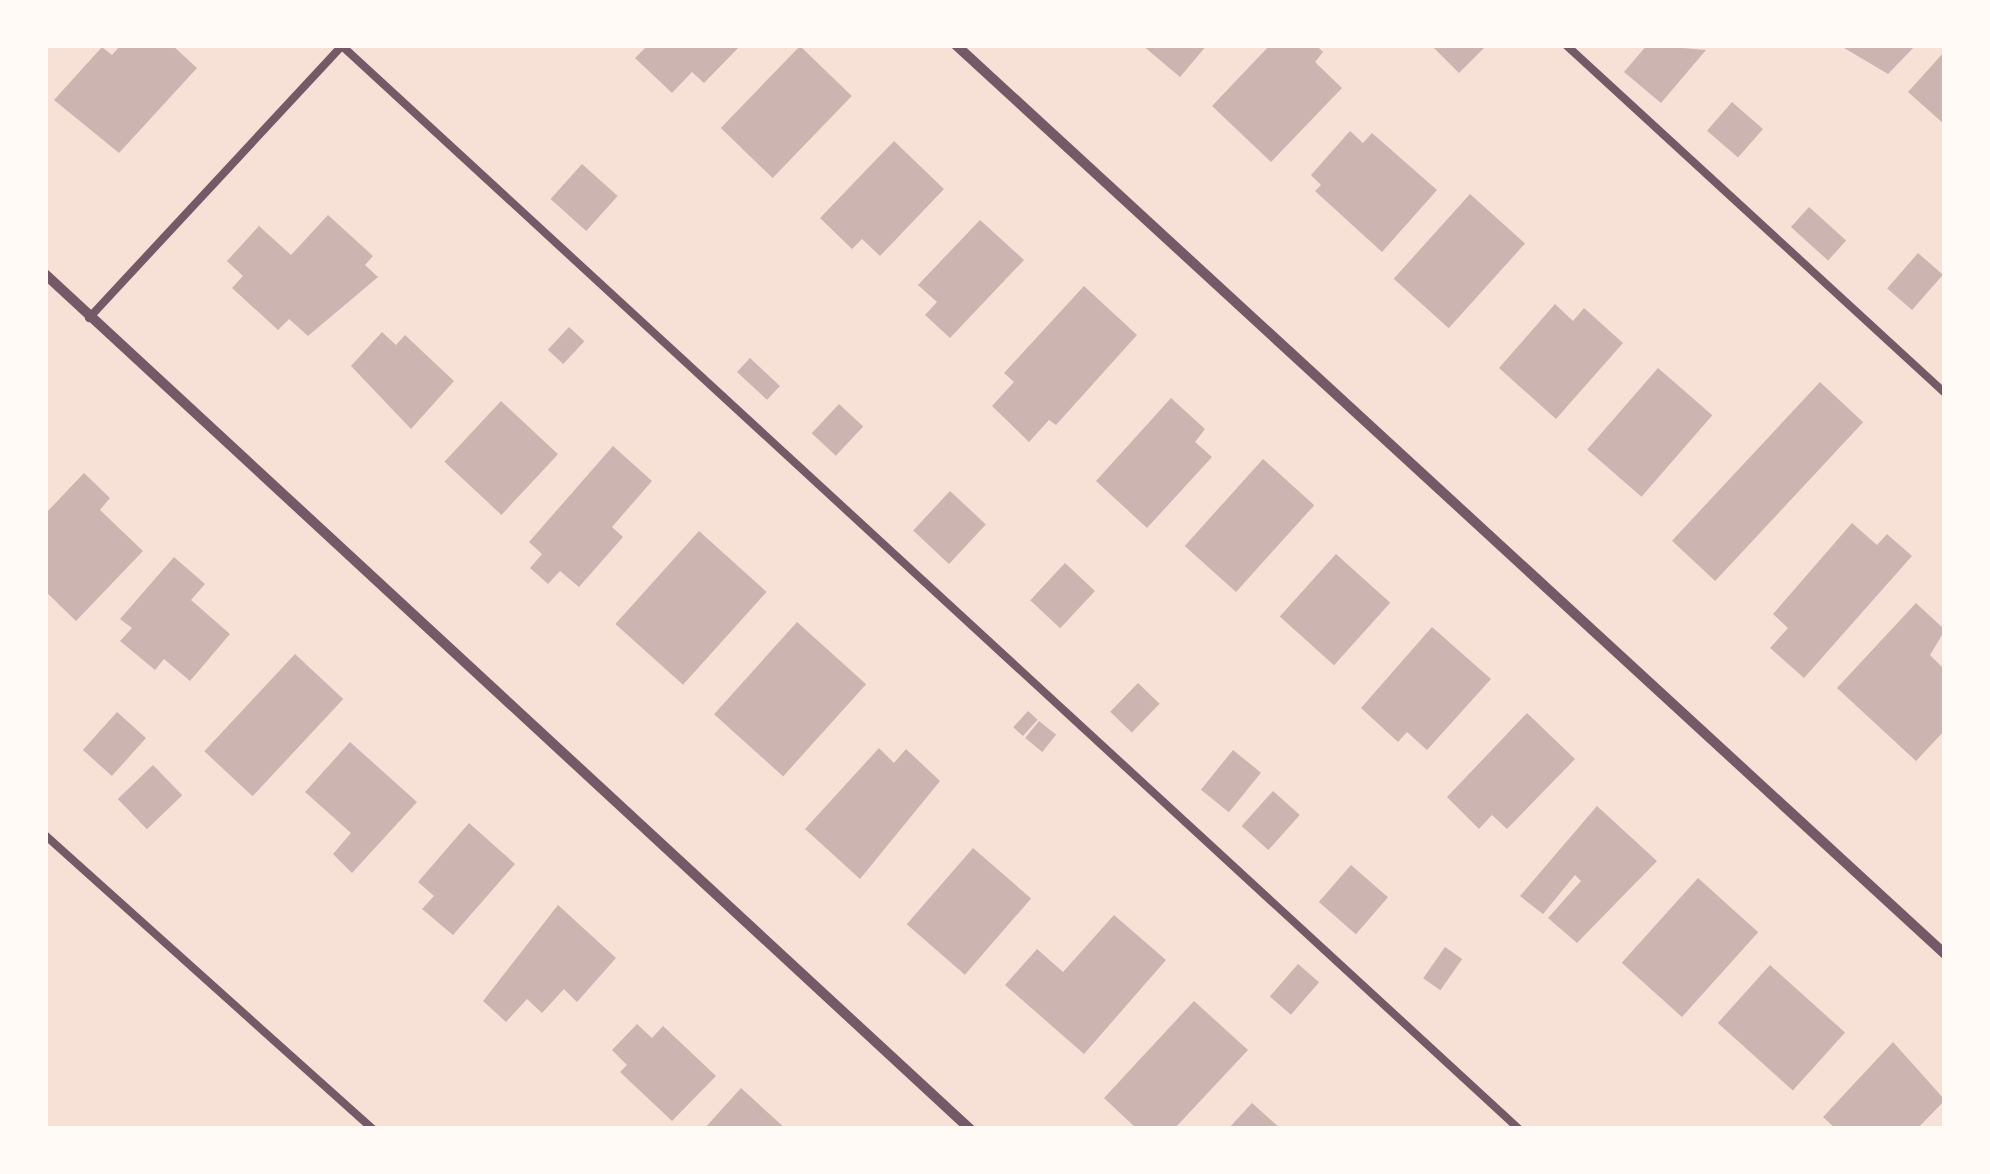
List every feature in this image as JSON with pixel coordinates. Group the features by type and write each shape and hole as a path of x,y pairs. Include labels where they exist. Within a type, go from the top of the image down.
{"street":[{"path":"956,45 1945,954"},
{"path":"47,281 970,1129"}],"lane":[{"path":"89,318 341,45 1519,1129"},
{"path":"1566,45 1945,393"},
{"path":"45,835 373,1129"}],"building":[{"path":"121,45 172,45 197,68 119,153 54,100 102,47 112,55"},
{"path":"648,45 741,45 704,83 692,72 672,93 635,58"},
{"path":"1142,45 1207,45 1180,77"},
{"path":"1270,45 1316,45 1323,52 1315,62 1342,88 1271,162 1212,106"},
{"path":"1431,45 1487,45 1459,73"},
{"path":"1647,45 1706,50 1661,103 1624,72"},
{"path":"1839,45 1916,45 1888,74"},
{"path":"800,46 852,96 773,178 721,128"},
{"path":"1945,51 1945,125 1908,92"},
{"path":"1732,102 1763,129 1738,158 1707,131"},
{"path":"1350,131 1363,143 1372,133 1437,190 1382,252 1315,191 1321,185 1311,175"},
{"path":"894,141 944,189 880,256 862,239 852,249 820,218"},
{"path":"582,164 618,196 586,231 551,199"},
{"path":"1470,194 1525,244 1449,328 1394,279"},
{"path":"1809,207 1846,240 1828,261 1791,227"},
{"path":"328,215 373,256 365,265 378,277 308,336 289,319 278,330 232,288 243,276 227,261 259,226 291,255"},
{"path":"980,220 1024,260 950,338 925,315 937,302 918,285"},
{"path":"1918,253 1943,275 1912,310 1887,288"},
{"path":"1084,286 1137,335 1056,425 1049,420 1029,442 992,406 1014,382 1004,373"},
{"path":"1555,304 1573,321 1584,308 1623,343 1556,419 1499,368"},
{"path":"569,327 584,341 563,364 548,350"},
{"path":"382,332 396,345 405,335 454,381 411,429 351,366"},
{"path":"750,358 780,386 767,400 737,372"},
{"path":"1658,368 1712,415 1641,497 1587,450"},
{"path":"1820,382 1863,422 1715,581 1672,541"},
{"path":"1171,398 1205,429 1195,442 1212,457 1147,528 1096,481"},
{"path":"501,401 558,454 501,515 444,462"},
{"path":"839,404 863,427 836,456 812,433"},
{"path":"613,446 652,481 612,527 623,537 579,587 560,571 548,584 530,568 542,554 529,542"},
{"path":"1263,459 1314,505 1236,592 1185,546"},
{"path":"84,473 110,498 100,510 143,551 76,621 45,591 45,514"},
{"path":"950,491 986,524 949,564 913,530"},
{"path":"1852,523 1877,545 1887,534 1912,556 1804,678 1770,648 1788,628 1773,614"},
{"path":"699,531 767,592 683,685 615,624"},
{"path":"1336,554 1390,603 1334,665 1280,616"},
{"path":"174,557 205,584 191,600 230,634 190,681 164,659 155,670 120,641 132,628 120,619"},
{"path":"1065,563 1095,591 1060,628 1030,600"},
{"path":"1916,603 1945,630 1930,655 1945,670 1945,730 1916,761 1837,688"},
{"path":"797,622 866,684 783,776 714,714"},
{"path":"1432,627 1491,679 1427,750 1407,732 1398,742 1361,708"},
{"path":"295,654 343,699 253,796 204,751"},
{"path":"1138,683 1160,704 1132,733 1110,712"},
{"path":"1028,711 1038,720 1023,736 1013,727"},
{"path":"117,712 146,738 112,776 83,750"},
{"path":"1527,713 1575,759 1507,829 1492,815 1479,829 1447,797"},
{"path":"1039,721 1056,735 1042,752 1025,738"},
{"path":"350,742 417,802 352,873 333,854 351,833 305,792"},
{"path":"879,748 894,763 906,749 940,781 860,879 805,829"},
{"path":"1233,750 1261,773 1229,812 1201,790"},
{"path":"153,765 182,795 147,829 118,799"},
{"path":"1273,791 1300,815 1268,850 1242,826"},
{"path":"1597,806 1657,861 1577,943 1548,918 1581,881 1575,875 1543,914 1520,896"},
{"path":"469,823 515,864 453,935 422,909 434,896 418,882"},
{"path":"973,848 1031,899 965,975 907,924"},
{"path":"1351,865 1388,897 1356,934 1319,902"},
{"path":"1698,878 1758,932 1682,1017 1622,963"},
{"path":"558,905 616,958 577,1002 564,989 542,1013 527,999 506,1022 483,1001"},
{"path":"1114,915 1166,960 1084,1054 1005,985 1037,949 1063,972"},
{"path":"1445,947 1462,959 1440,990 1423,978"},
{"path":"1298,964 1319,982 1291,1015 1270,996"},
{"path":"1770,965 1845,1033 1793,1091 1718,1023"},
{"path":"1194,1001 1248,1050 1174,1129 1137,1129 1104,1098"},
{"path":"637,1024 652,1038 663,1026 716,1076 672,1121 620,1072 627,1065 612,1050"},
{"path":"1893,1042 1945,1100 1917,1129 1836,1129 1823,1117"},
{"path":"741,1088 786,1129 704,1129"},
{"path":"1252,1103 1281,1129 1228,1129"}]}
